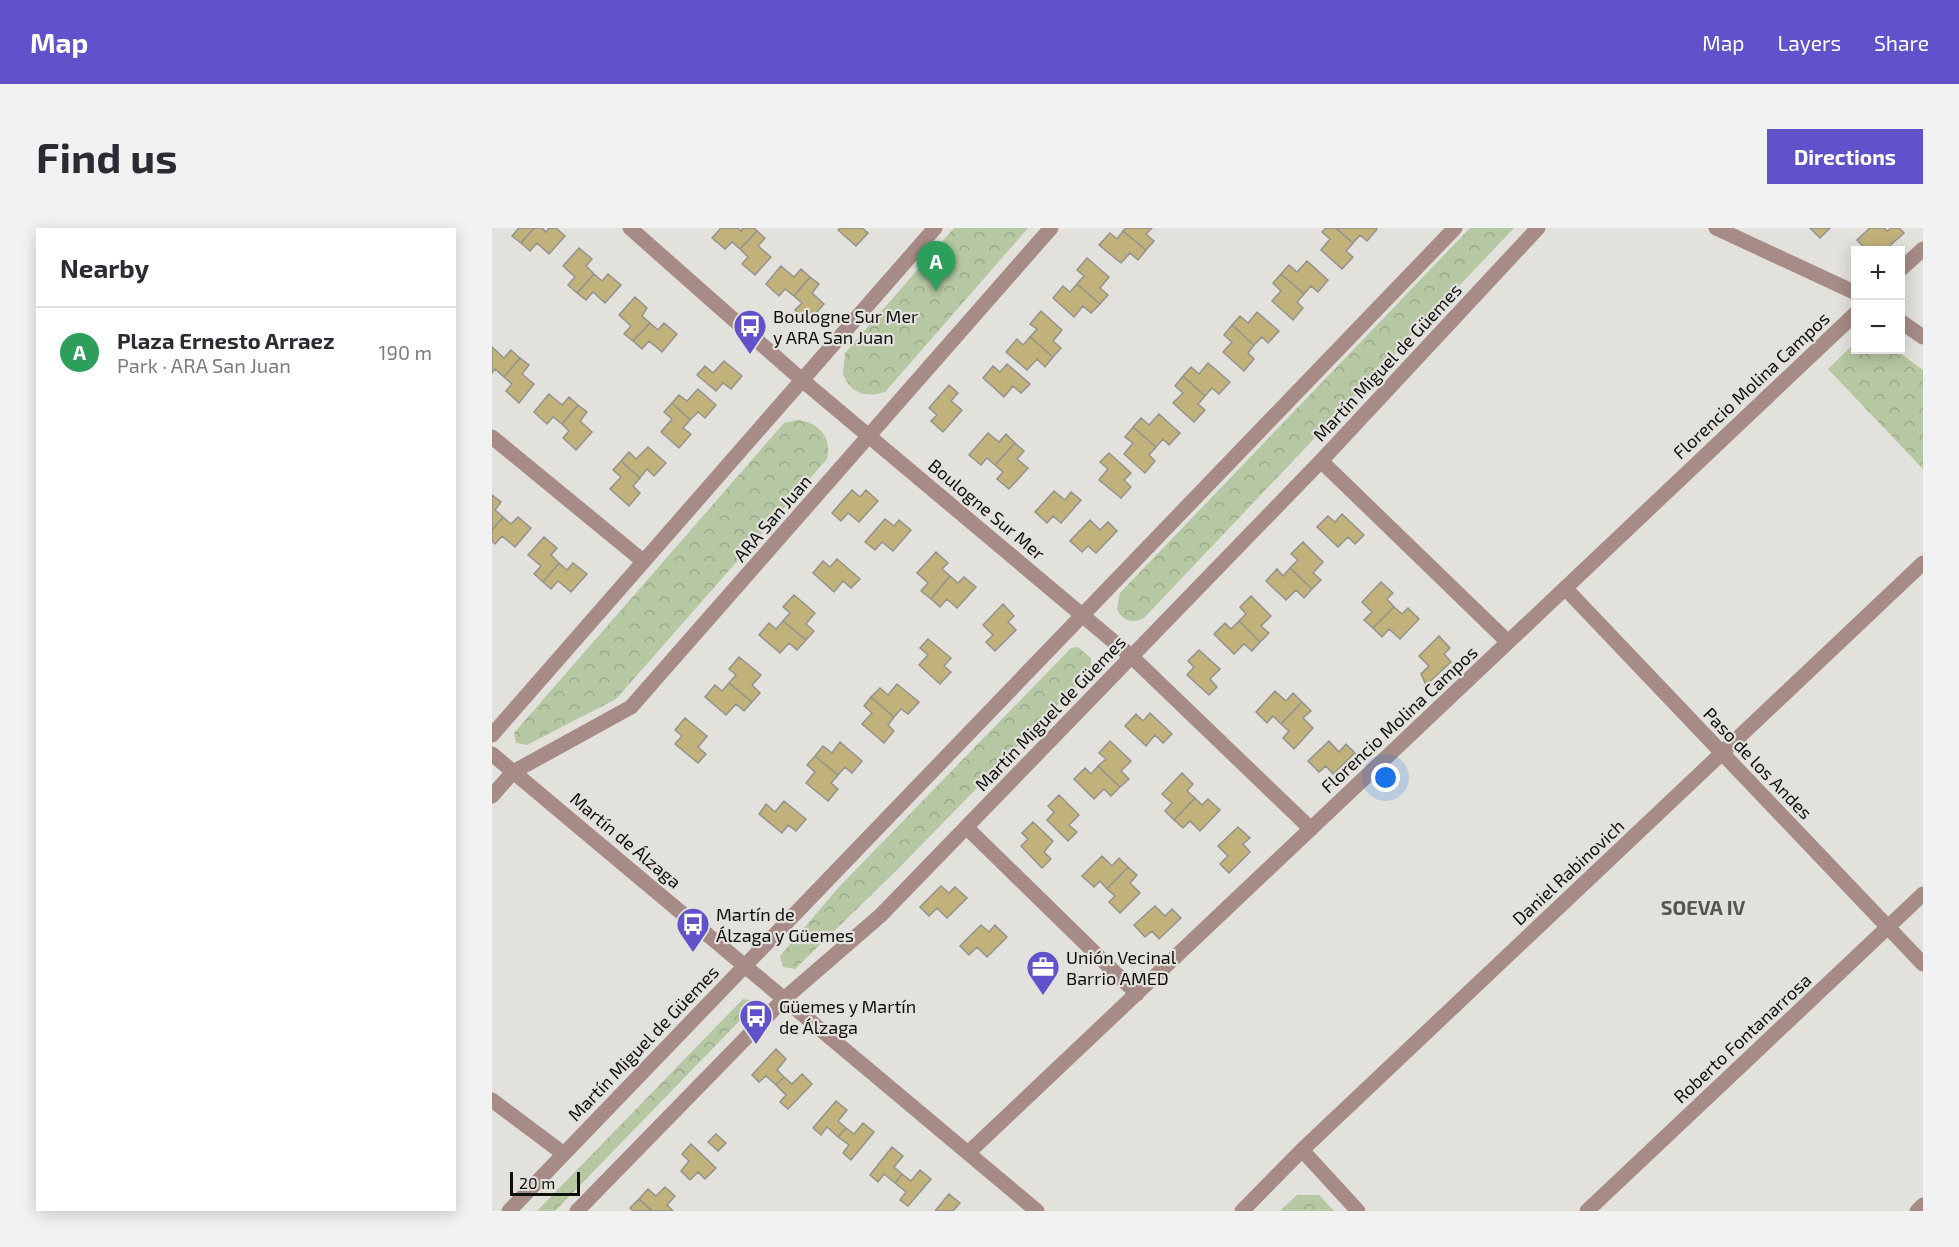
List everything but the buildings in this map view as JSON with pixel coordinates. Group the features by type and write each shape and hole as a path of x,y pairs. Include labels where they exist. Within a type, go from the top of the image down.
{"street":[{"name":"Boulogne Sur Mer","path":"630,228 802,380 1132,657 1311,829"},
{"path":"492,735 934,228"},
{"name":"ARA San Juan","path":"492,796 513,772 630,707 1051,228"},
{"name":"Martín Miguel de Güemes","path":"508,1211 1455,228"},
{"name":"Martín Miguel de Güemes","path":"577,1211 784,999 881,915 1321,461 1538,228"},
{"path":"1716,228 1851,291"},
{"path":"1905,265 1923,249"},
{"name":"Florencio Molina Campos","path":"968,1153 1851,318"},
{"path":"1905,324 1923,337"},
{"path":"492,437 643,561"},
{"path":"1321,461 1508,642"},
{"name":"Daniel Rabinovich","path":"1242,1211 1302,1150 1923,563"},
{"name":"Paso de los Andes","path":"1565,588 1923,964"},
{"name":"Martín de Álzaga","path":"492,754 1037,1211"},
{"path":"966,827 1137,994"},
{"name":"Roberto Fontanarrosa","path":"1587,1211 1923,894"},
{"path":"492,1100 564,1154"},
{"path":"1302,1150 1358,1211"},
{"path":"1917,1211 1923,1205"}],"green space":[{"path":"954,228 1028,228 885,392 872,395 860,393 850,386 843,374 845,353"},
{"path":"1470,228 1514,228 1144,618 1132,621 1125,619 1117,609 1120,593"},
{"path":"1851,347 1851,354 1901,354 1923,370 1923,469 1828,369"},
{"path":"798,420 812,424 822,432 828,444 827,459 616,699 527,745 516,743 514,733 784,423"},
{"path":"1078,647 1091,658 1091,671 898,869 795,969 783,967 780,956 839,887 1071,648"},
{"path":"743,999 750,1000 752,1008 555,1211 537,1211"},
{"path":"1297,1195 1319,1195 1334,1211 1280,1211"}],"place":[{"name":"Plaza Ernesto Arraez","path":"936,291"},
{"name":"Boulogne Sur Mer y ARA San Juan","path":"750,355"},
{"name":"Martín de Álzaga y Güemes","path":"693,953"},
{"name":"Unión Vecinal Barrio AMED","path":"1043,996"},
{"name":"Güemes y Martín de Álzaga","path":"756,1045"}],"district":[{"name":"SOEVA IV","path":"1703,907"}]}
